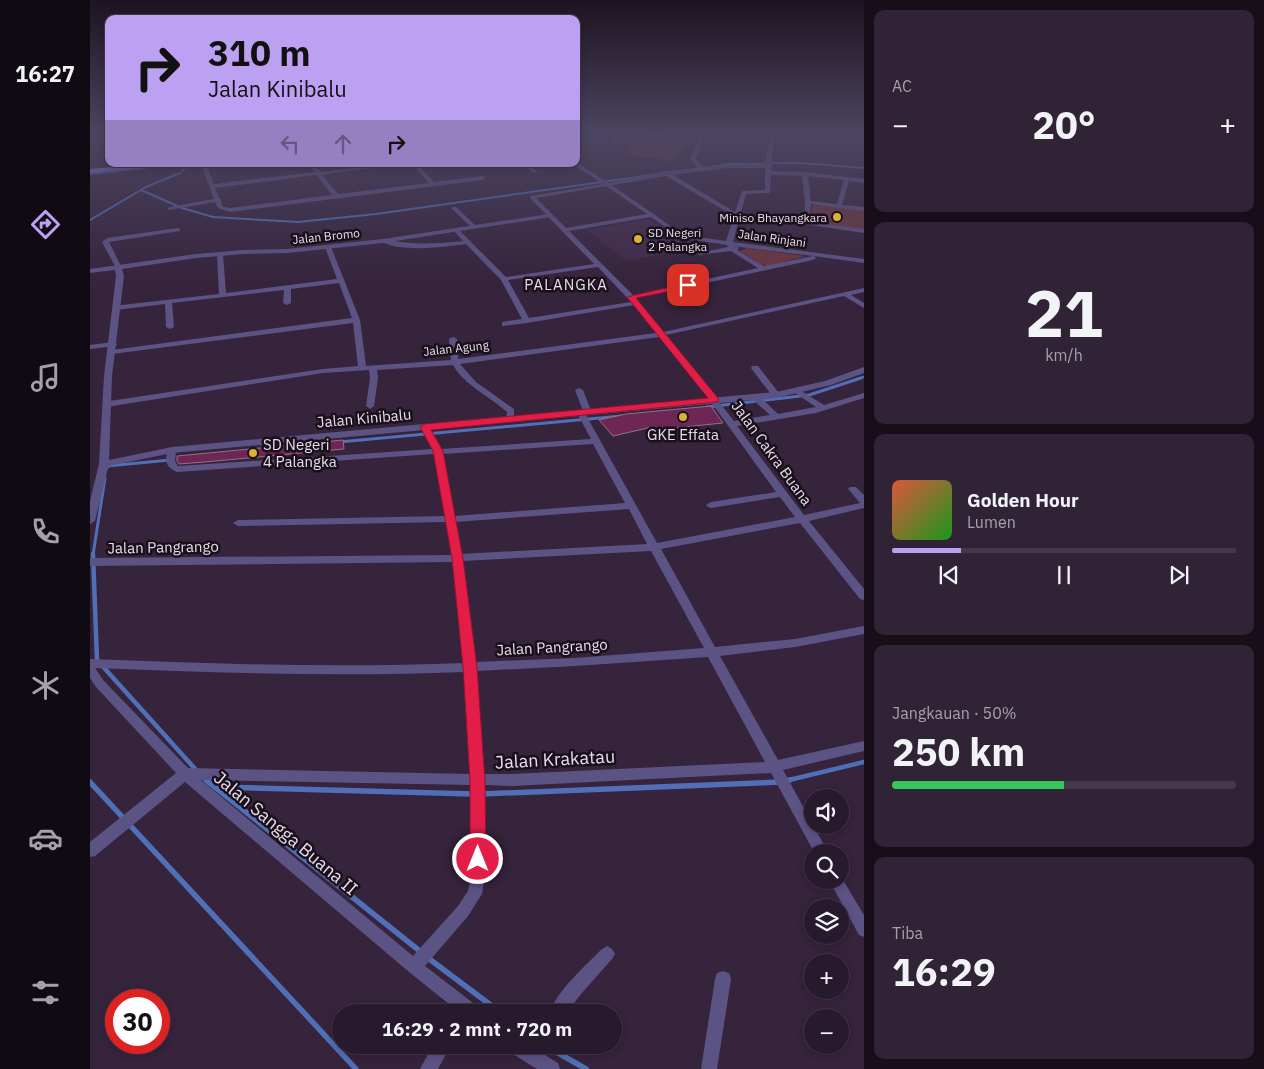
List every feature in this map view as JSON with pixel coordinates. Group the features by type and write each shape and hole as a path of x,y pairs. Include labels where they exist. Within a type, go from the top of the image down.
{"street":[{"path":"231,184 214,186 221,208 230,210 433,184"},
{"path":"327,184 336,196"},
{"name":"Jalan Cakra Buana","path":"595,184 532,197 633,300 662,334 733,424 782,494 864,596"},
{"name":"Jalan Rinjani","path":"607,184 685,236 730,246 747,246 864,261"},
{"path":"684,184 736,215"},
{"path":"764,269 730,246 736,215 744,192 768,192 768,184"},
{"path":"806,184 808,202 806,223 864,231"},
{"path":"839,206 846,184"},
{"path":"176,207 219,200"},
{"path":"808,202 864,209"},
{"path":"454,208 474,227"},
{"path":"564,230 652,215"},
{"name":"Jalan Bromo","path":"90,271 220,254 287,251 383,241 550,216"},
{"path":"90,521 104,464 106,404 120,276 118,266 106,246 106,241 178,230"},
{"path":"456,230 504,279 527,321"},
{"path":"383,241 395,244 430,246 468,242"},
{"name":"Jalan Rinjani","path":"700,254 730,246"},
{"path":"328,247 356,320 362,368"},
{"path":"220,254 223,294"},
{"path":"505,324 633,300 819,256"},
{"path":"504,279 598,265"},
{"path":"116,308 341,281"},
{"path":"287,302 288,288"},
{"name":"Jalan Agung","path":"106,404 296,375 362,368 455,362 662,334 864,290"},
{"path":"845,294 864,306"},
{"path":"168,302 170,327"},
{"path":"90,347 112,348 356,320"},
{"path":"453,339 455,362 476,387 511,411 510,419"},
{"path":"370,406 374,378 373,368"},
{"path":"756,368 776,395"},
{"name":"Jalan Kinibalu","path":"104,464 172,450 776,395 828,383 862,372"},
{"path":"579,390 584,413 595,441 713,652 773,767 816,844"},
{"path":"798,391 823,408"},
{"path":"733,424 823,408 864,395"},
{"path":"754,396 777,417"},
{"path":"414,968 463,911 475,894 478,876 478,781 470,667 458,558 438,451 425,427"},
{"path":"172,450 170,462 177,469 595,441"},
{"path":"853,490 864,501"},
{"path":"711,505 782,494"},
{"name":"Jalan Pangrango","path":"90,562 458,558 655,547 802,519 864,505"},
{"path":"238,523 451,519 630,506"},
{"name":"Jalan Pangrango","path":"90,663 214,668 423,669 470,667 713,652 795,643 864,630"},
{"name":"Jalan Sangga Buana II","path":"90,669 95,687 185,774 458,1004"},
{"name":"Jalan Krakatau","path":"185,774 478,781 773,767 864,746"},
{"path":"90,851 185,774"},
{"path":"841,889 863,928"},
{"path":"564,1004 575,988 607,954"},
{"path":"708,1069 723,979"},
{"path":"428,1069 437,1054"},
{"path":"536,1054 552,1069"}],"shaded area":[{"name":"Miniso Bhayangkara","path":"813,204 864,210 864,230 809,223"},
{"name":"SD Negeri 2 Palangka","path":"648,219 691,249 627,261 587,230"},
{"path":"747,248 806,256 768,266 761,264 740,251"}],"building":[{"name":"GKE Effata","path":"711,406 723,423 653,430 652,427 613,436 599,420 626,414"},
{"name":"SD Negeri 4 Palangka","path":"343,440 344,449 179,464 177,461 177,456"}],"waterway":[{"path":"90,220 154,184"},
{"path":"141,190 182,208 213,217 298,222 376,214 589,184"},
{"path":"857,379 864,377"},
{"path":"707,407 809,395 861,378"},
{"path":"339,442 621,416"},
{"path":"107,468 107,466 170,460"},
{"path":"93,555 105,478"},
{"path":"93,555 97,660 197,771"},
{"path":"785,781 864,762"},
{"path":"204,778 208,781"},
{"path":"206,780 421,952"},
{"path":"481,794 781,782 790,780"},
{"path":"90,782 356,1069"},
{"path":"217,787 474,794"},
{"path":"428,958 489,1004"},
{"path":"560,1054 586,1069"}],"place":[{"name":"Miniso Bhayangkara","path":"837,217"},
{"name":"SD Negeri 2 Palangka","path":"638,239"},
{"name":"GKE Effata","path":"683,417"},
{"name":"SD Negeri 4 Palangka","path":"253,453"}],"district":[{"name":"PALANGKA","path":"566,284"}],"route":[{"path":"478,859 478,781 470,667 458,558 438,451 425,427 714,400 631,297 688,285"}]}
